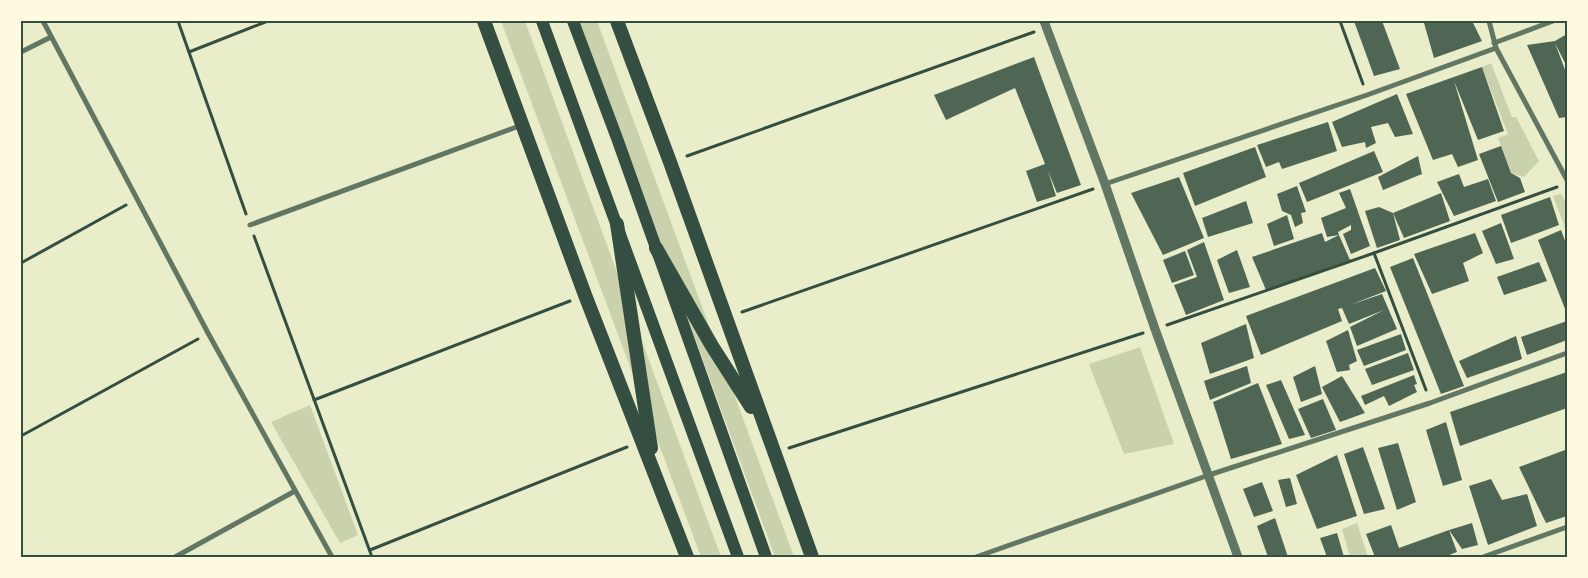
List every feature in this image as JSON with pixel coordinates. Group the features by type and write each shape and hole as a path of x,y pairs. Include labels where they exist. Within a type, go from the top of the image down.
{"highway":[{"path":"484,21 585,295 687,557"},
{"path":"616,21 670,162 812,557"},
{"path":"617,224 655,472"},
{"path":"656,248 712,346 766,431"},
{"path":"793,503 801,557"},
{"path":"675,524 692,557"}],"main road":[{"path":"542,21 738,557"},
{"path":"573,21 766,557"}],"street":[{"path":"43,21 208,334 332,557"},
{"path":"1489,21 1495,45 1567,180"},
{"path":"1105,184 1367,95 1553,21"},
{"path":"1045,24 1105,184 1155,329 1238,557"},
{"path":"21,52 51,36"},
{"path":"250,225 523,125"},
{"path":"976,557 1208,476 1430,403 1567,352"},
{"path":"176,557 295,491"},
{"path":"1483,557 1567,527"}],"path":[{"path":"178,21 250,225 372,557"},
{"path":"189,52 268,21"},
{"path":"1340,21 1367,95"},
{"path":"670,162 1045,24"},
{"path":"725,318 1105,184"},
{"path":"774,452 1155,329 1558,187"},
{"path":"21,263 137,199"},
{"path":"1374,253 1430,403"},
{"path":"314,400 585,295"},
{"path":"21,436 208,334"},
{"path":"370,550 642,440"}],"green space":[{"path":"501,21 525,21 721,557 701,557"},
{"path":"579,21 597,21 794,557 775,557"},
{"path":"1491,63 1512,117 1516,117 1539,161 1524,177 1511,173 1498,138 1508,134 1482,67"},
{"path":"1561,194 1567,203 1567,233 1553,196"},
{"path":"1140,347 1174,444 1124,454 1089,364"},
{"path":"310,405 358,535 340,543 271,422"},
{"path":"1357,523 1368,557 1350,557 1342,529"}],"building":[{"path":"1354,21 1382,21 1400,69 1374,76"},
{"path":"1430,21 1472,21 1482,41 1434,58 1424,23"},
{"path":"1567,34 1567,67 1555,43 1567,75 1567,117 1559,118 1527,45 1555,41"},
{"path":"1034,57 1081,185 1057,193 1048,171 1056,196 1037,202 1026,171 1045,164 1015,88 946,120 934,95"},
{"path":"1482,67 1504,131 1478,140 1454,81 1478,160 1458,167 1452,154 1433,160 1406,94"},
{"path":"1397,94 1413,134 1395,137 1388,123 1371,127 1376,143 1366,148 1365,142 1342,147 1332,122"},
{"path":"1328,122 1337,151 1282,169 1279,162 1266,167 1257,145"},
{"path":"1501,146 1511,173 1520,178 1525,192 1498,202 1479,154"},
{"path":"1255,147 1266,177 1195,206 1183,173"},
{"path":"1374,151 1383,172 1307,202 1299,183"},
{"path":"1418,156 1422,174 1383,190 1378,177"},
{"path":"1459,174 1464,187 1488,179 1496,201 1454,216 1437,182"},
{"path":"1179,177 1204,238 1163,255 1131,193"},
{"path":"1297,186 1306,212 1301,213 1303,223 1295,227 1291,215 1282,211 1277,194"},
{"path":"1350,189 1370,246 1351,254 1343,234 1351,230 1351,225 1338,232 1339,235 1327,237 1321,218 1346,208 1339,193"},
{"path":"1441,193 1450,221 1404,238 1393,213"},
{"path":"1550,197 1559,225 1511,243 1501,215"},
{"path":"1246,201 1253,223 1208,237 1202,218"},
{"path":"1379,207 1393,213 1400,240 1377,248 1365,211"},
{"path":"1287,215 1294,239 1274,246 1267,224"},
{"path":"1501,223 1514,259 1496,264 1482,231"},
{"path":"1561,230 1567,246 1567,314 1538,240"},
{"path":"1322,233 1325,242 1339,235 1350,260 1266,290 1252,257"},
{"path":"1475,233 1483,253 1463,263 1469,281 1432,294 1414,254"},
{"path":"1204,242 1224,300 1186,315 1174,285 1197,277 1187,250"},
{"path":"1237,250 1250,287 1229,293 1217,260"},
{"path":"1185,251 1194,275 1172,283 1163,260"},
{"path":"1413,258 1464,386 1441,394 1390,267"},
{"path":"1539,262 1547,281 1504,295 1497,277"},
{"path":"1375,268 1386,291 1350,305 1382,294 1397,329 1357,346 1350,327 1384,310 1349,324 1342,308 1338,309 1342,321 1261,355 1246,316"},
{"path":"1567,321 1567,340 1527,355 1521,337"},
{"path":"1246,324 1254,358 1210,374 1201,343"},
{"path":"1348,330 1357,361 1349,365 1350,370 1337,372 1326,341"},
{"path":"1401,334 1406,350 1364,366 1357,350"},
{"path":"1516,336 1522,359 1467,378 1459,361"},
{"path":"1408,353 1414,370 1372,385 1365,369"},
{"path":"1247,366 1251,383 1210,400 1204,381"},
{"path":"1315,366 1322,394 1301,402 1293,377"},
{"path":"1567,372 1567,408 1460,446 1450,412"},
{"path":"1414,375 1417,384 1414,385 1417,392 1389,406 1384,396 1365,405 1361,396"},
{"path":"1342,376 1365,413 1340,422 1322,387"},
{"path":"1281,380 1305,435 1289,439 1266,385"},
{"path":"1258,383 1282,444 1231,459 1213,402"},
{"path":"1323,399 1336,430 1311,438 1298,409"},
{"path":"1446,422 1462,480 1443,486 1426,430"},
{"path":"1398,443 1416,502 1397,510 1378,448"},
{"path":"1363,447 1385,509 1364,514 1344,454"},
{"path":"1565,450 1567,456 1567,516 1546,523 1519,467"},
{"path":"1337,455 1357,516 1317,529 1296,475"},
{"path":"1290,478 1297,504 1286,507 1278,480"},
{"path":"1491,479 1502,500 1527,494 1537,526 1488,545 1469,486"},
{"path":"1262,482 1273,511 1254,517 1243,489"},
{"path":"1275,518 1288,557 1268,557 1257,526"},
{"path":"1472,523 1478,545 1462,549 1449,530"},
{"path":"1391,525 1399,548 1449,530 1457,552 1444,557 1375,557 1366,534"},
{"path":"1337,533 1344,557 1327,557 1320,538"}]}
